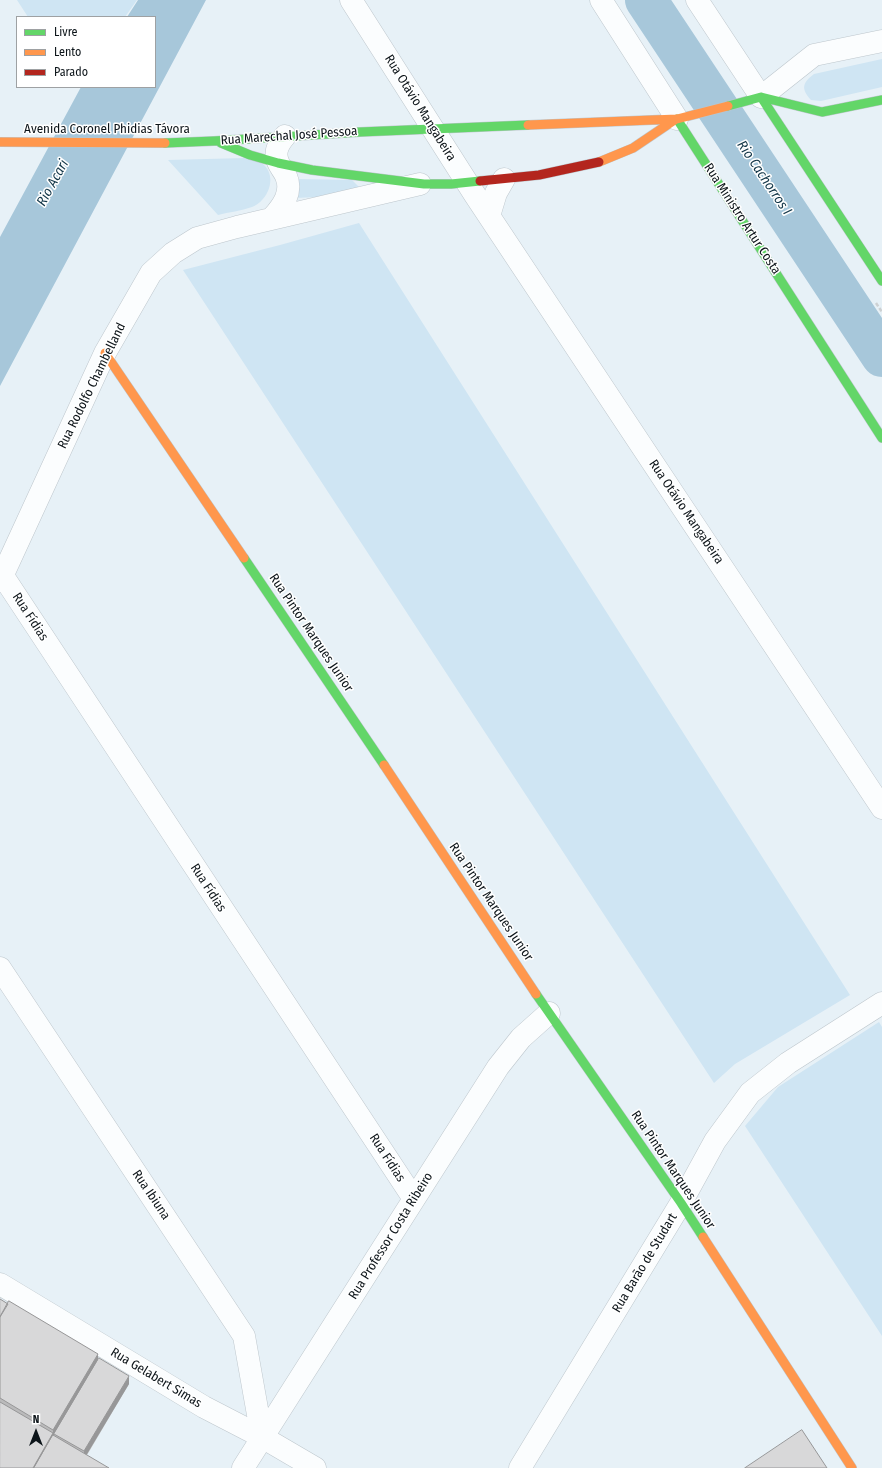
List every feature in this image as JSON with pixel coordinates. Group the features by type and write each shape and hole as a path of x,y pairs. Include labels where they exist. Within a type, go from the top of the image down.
{"street":[{"name":"Rua Otávio Mangabeira","path":"351,0 467,183 882,808"},
{"name":"Rua Ministro Artur Costa","path":"601,0 882,438"},
{"path":"697,0 882,282"},
{"name":"Rua Marechal José Pessoa","path":"214,141 360,132 677,119 761,97 814,55 882,41"},
{"name":"Rua Marechal José Pessoa","path":"761,97 822,112 882,100"},
{"name":"Rua Marechal José Pessoa","path":"214,141 278,163 312,170 424,184 467,183 558,172 594,164 633,148 677,119"},
{"path":"272,218 281,208 288,193 286,175 278,163 277,150 278,144 285,136"},
{"name":"Avenida Coronel Phidias Távora","path":"0,142 149,143 214,141"},
{"path":"489,216 496,193 504,179"},
{"name":"Rua Rodolfo Chambelland","path":"1,579 105,353 151,273 173,253 197,238 272,218 424,184"},
{"name":"Rua Pintor Marques Junior","path":"105,353 550,1013 681,1203 852,1468"},
{"name":"Rua Fídias","path":"1,579 414,1199"},
{"name":"Rua Ibiuna","path":"0,968 244,1336 262,1437"},
{"name":"Rua Barão de Studart","path":"520,1468 681,1203 715,1141 750,1093 788,1064 882,1004"},
{"name":"Rua Professor Costa Ribeiro","path":"243,1468 498,1067 521,1038 550,1013"},
{"name":"Rua Gelabert Simas","path":"0,1284 204,1407 262,1437 315,1468"}],"shaded area":[{"path":"17,0 137,0 126,16 27,16"},
{"path":"882,59 882,87 821,101 811,100 804,89 807,80 814,74"},
{"path":"245,158 263,164 267,169 270,175 269,188 263,200 258,204 244,210 218,215 168,160"},
{"path":"297,179 352,180 360,188 340,196 295,198"},
{"path":"359,223 850,995 735,1064 714,1083 183,270"},
{"path":"879,1022 882,1027 882,1336 745,1126 778,1087"}],"water":[{"name":"Rio Acari","path":"138,0 206,0 0,386 0,237 80,88 156,88 156,16 128,16"}],"building":[{"path":"0,1299 8,1304 0,1317"},
{"path":"9,1301 98,1354 53,1430 0,1398 0,1317"},
{"path":"99,1358 129,1376 84,1451 54,1434"},
{"path":"0,1402 53,1433 33,1468 0,1468"},
{"path":"802,1430 827,1468 745,1468"},
{"path":"53,1435 109,1468 34,1468"}],"waterway":[{"name":"Rio Cachorros I","path":"646,0 882,356"}],"traffic: fast":[{"path":"761,97 882,281"},
{"path":"728,106 761,97 822,112 882,100"},
{"path":"677,119 882,438"},
{"path":"165,143 360,132 528,125"},
{"path":"221,143 250,155 312,170 424,184 451,184 480,181"},
{"path":"244,558 384,765"},
{"path":"536,994 703,1237"}],"traffic: slow":[{"path":"528,125 677,119 728,106"},
{"path":"599,162 633,148 676,119"},
{"path":"0,142 165,143"},
{"path":"105,353 244,558"},
{"path":"384,765 536,994"},
{"path":"703,1237 852,1468"}],"traffic: jam":[{"path":"480,181 539,175 599,162"}]}
